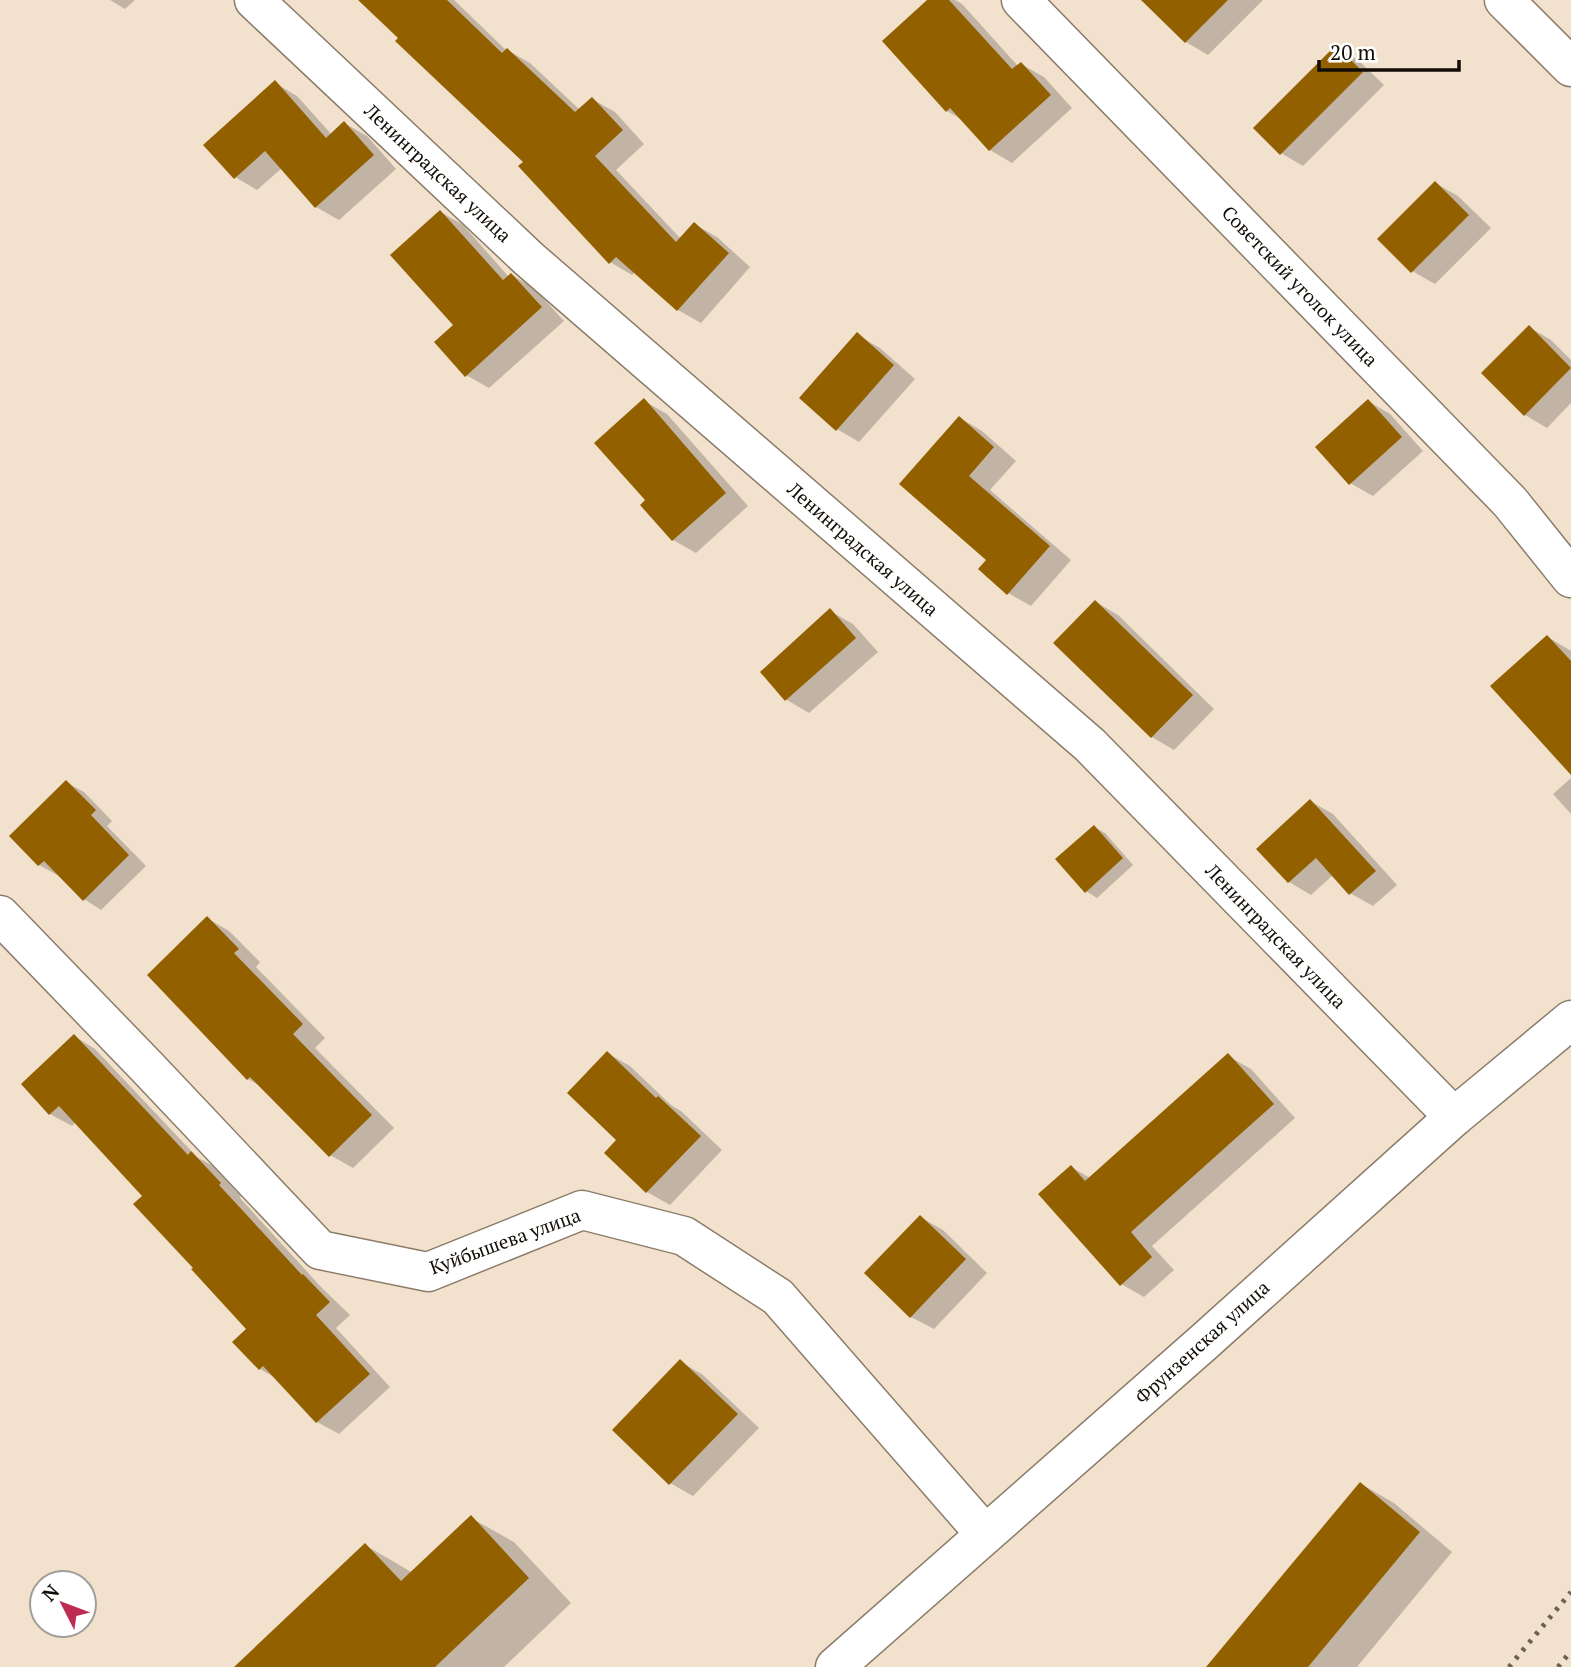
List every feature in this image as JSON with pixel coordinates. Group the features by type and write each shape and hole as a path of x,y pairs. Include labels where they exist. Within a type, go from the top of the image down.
{"street":[{"name":"Ленинградская улица","path":"254,0 529,259 1090,745 1454,1117"},
{"name":"Советский уголок улица","path":"1021,0 1510,502 1571,578"},
{"path":"1504,0 1571,67"},
{"name":"Куйбышева улица","path":"0,915 320,1250 428,1272 582,1210 684,1236 778,1297 985,1534"},
{"name":"Фрунзенская улица","path":"835,1667 1454,1117 1571,1020"}],"building":[{"path":"358,0 447,0 502,53 507,48 575,112 592,97 623,130 595,156 676,242 694,222 729,253 677,311 616,257 609,264 518,166 523,162 395,41 398,38"},
{"path":"927,0 949,0 1012,69 1021,62 1051,95 989,151 950,108 946,112 882,41"},
{"path":"1141,0 1228,0 1185,43"},
{"path":"1336,45 1363,72 1280,155 1253,128"},
{"path":"275,80 326,138 344,121 374,155 315,208 265,151 234,179 203,145"},
{"path":"1435,181 1469,215 1411,273 1377,239"},
{"path":"440,210 503,280 511,273 542,307 465,377 434,342 453,325 390,255"},
{"path":"1529,325 1571,368 1524,416 1481,373"},
{"path":"857,332 894,365 836,431 799,398"},
{"path":"644,398 726,493 672,541 640,505 645,500 594,443"},
{"path":"1368,399 1402,437 1349,485 1315,447"},
{"path":"959,416 994,447 969,476 1050,546 1007,595 978,569 986,560 899,484"},
{"path":"1095,600 1193,695 1151,738 1053,643"},
{"path":"830,608 856,638 785,701 760,672"},
{"path":"1547,635 1571,661 1571,775 1490,686"},
{"path":"66,780 96,810 91,815 129,855 83,901 44,861 38,866 9,836"},
{"path":"1310,799 1376,871 1349,895 1316,858 1288,883 1256,849"},
{"path":"1094,825 1123,858 1085,893 1055,859"},
{"path":"207,916 239,949 234,953 303,1024 293,1034 372,1115 329,1157 250,1077 247,1080 147,975"},
{"path":"74,1034 188,1155 191,1151 221,1183 219,1185 330,1302 316,1315 370,1374 316,1423 263,1366 259,1370 232,1342 246,1329 133,1204 142,1196 59,1106 49,1115 21,1084"},
{"path":"607,1051 701,1136 646,1193 604,1153 616,1140 567,1093"},
{"path":"1228,1053 1274,1104 1131,1232 1152,1257 1120,1286 1038,1194 1071,1165 1085,1181"},
{"path":"920,1215 966,1259 910,1318 864,1273"},
{"path":"680,1359 738,1414 669,1485 612,1430"},
{"path":"1360,1482 1420,1532 1308,1667 1206,1667"},
{"path":"471,1515 529,1578 435,1667 234,1667 365,1543 401,1581"}],"railway":[{"path":"1509,1667 1571,1592"},
{"path":"1558,1667 1571,1651"}]}
